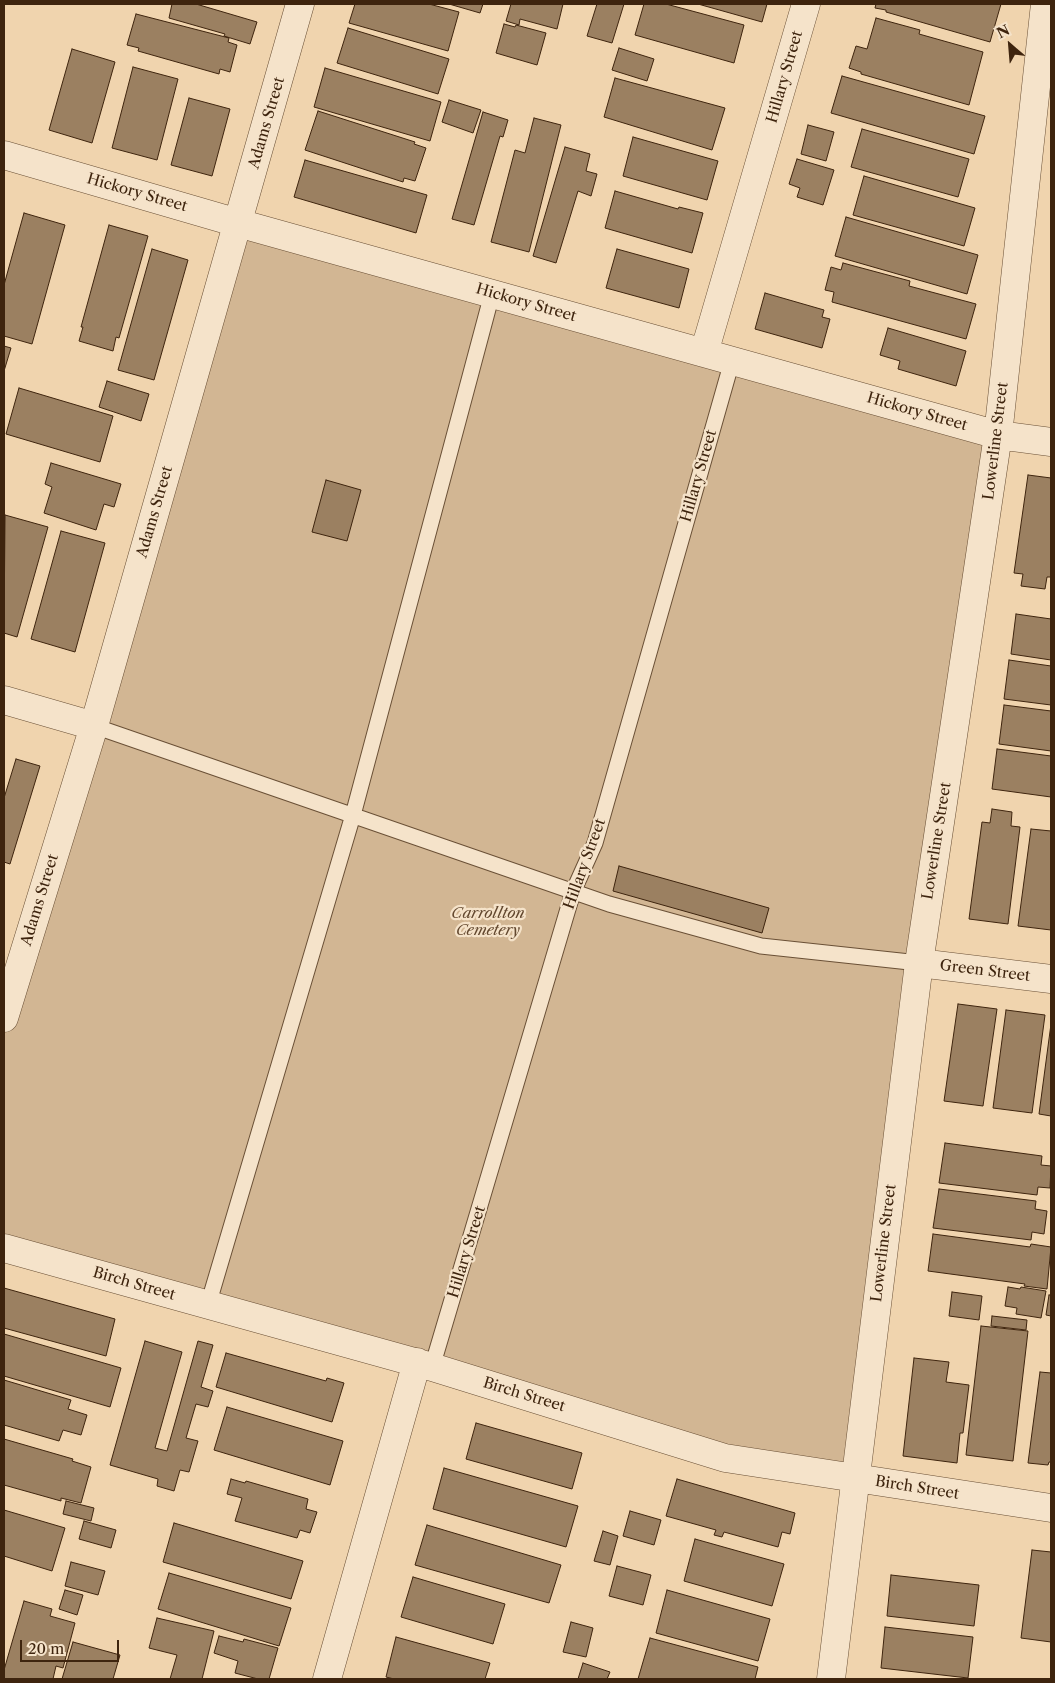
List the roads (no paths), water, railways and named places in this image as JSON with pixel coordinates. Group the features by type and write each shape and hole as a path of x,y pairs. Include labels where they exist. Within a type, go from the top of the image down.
{"street":[{"name":"Adams Street","path":"4,1018 94,726 300,4"},
{"name":"Hillary Street","path":"704,353 806,4"},
{"name":"Lowerline Street","path":"830,1679 919,963 998,435 1045,4"},
{"name":"Hickory Street","path":"4,155 238,223 998,435 1051,442"},
{"path":"4,700 94,726"},
{"name":"Green Street","path":"919,963 1051,979"},
{"name":"Birch Street","path":"4,1248 425,1364 725,1458 1051,1508"},
{"name":"Hillary Street","path":"327,1679 425,1364"}],"lane":[{"path":"208,1305 353,815 492,294"},
{"name":"Hillary Street","path":"425,1364 573,892 595,843 732,361"},
{"path":"94,726 573,892 761,946 919,963"}],"park label":[{"name":"Carrollton Cemetery","path":"488,922"}]}
